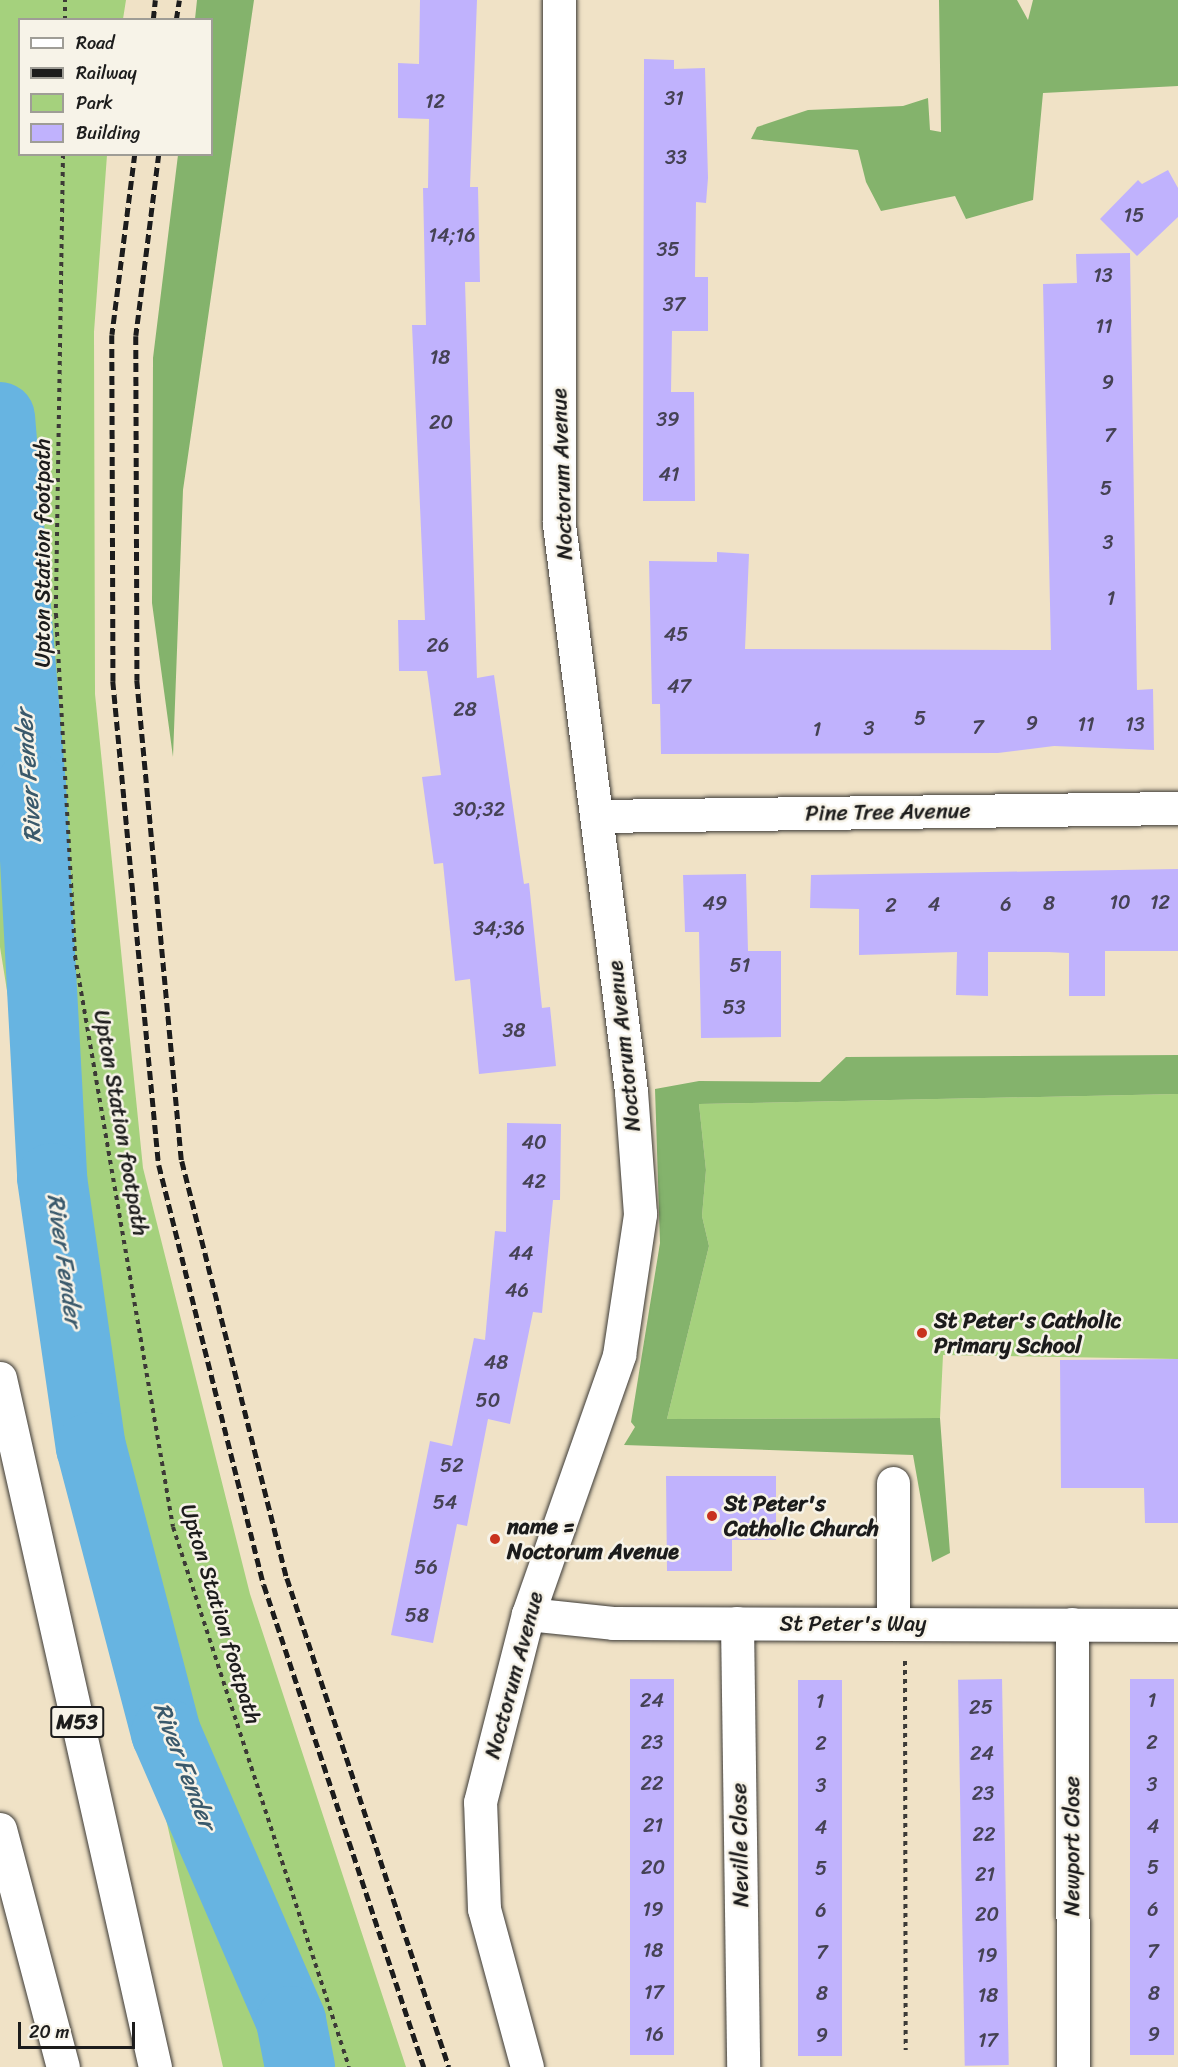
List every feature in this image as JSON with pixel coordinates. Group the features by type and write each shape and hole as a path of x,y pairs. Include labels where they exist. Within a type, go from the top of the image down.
{"main road":[{"name":"Noctorum Avenue","path":"527,2067 484,1909 480,1802 528,1614 619,1355 640,1214 597,816 559,524 559,0"},
{"name":"Pine Tree Avenue","path":"597,816 1178,808"},
{"name":"M53","path":"0,1377 155,2067"},
{"path":"893,1483 899,1624"},
{"name":"St Peter's Way","path":"528,1614 613,1623 1178,1625"},
{"name":"Neville Close","path":"737,1623 743,2067"},
{"name":"Newport Close","path":"1071,1624 1073,2067"},
{"path":"0,1829 63,2067"}],"path":[{"path":"65,0 65,18"},
{"name":"Upton Station footpath","path":"63,156 56,614 75,956 173,1527 349,2067"},
{"path":"899,1624 906,2050"}],"green space":[{"path":"0,0 126,0 123,18 18,18 18,156 107,156 94,332 95,694 143,1168 250,1594 406,2067 223,2067 79,1441 0,947"},
{"path":"197,0 254,0 183,490 173,757 152,603 153,358 178,156 213,156 213,18 195,18"},
{"path":"939,0 1017,0 1028,20 1033,0 1178,0 1178,86 1043,93 1033,200 966,219 955,196 881,211 866,182 858,150 751,139 757,127 808,110 903,106 928,98 930,130 941,132"},
{"path":"1178,1055 1178,1094 699,1104 706,1170 702,1216 709,1246 667,1419 940,1418 950,1553 932,1562 913,1455 624,1445 635,1427 631,1422 660,1243 655,1089 699,1081 820,1082 846,1057"},
{"name":"St Peter's Catholic Primary School","path":"1178,1094 1178,1359 943,1355 940,1418 667,1419 709,1246 702,1216 706,1170 699,1104"}],"building":[{"path":"420,0 477,0 470,187 478,187 480,282 465,282 477,678 494,675 524,884 529,883 542,1008 550,1007 556,1066 479,1074 470,979 455,981 443,863 434,864 422,777 441,775 427,671 399,671 398,620 425,620 412,325 426,325 423,188 428,188 429,119 398,118 398,63 419,64"},
{"path":"644,59 674,60 674,69 705,68 708,178 706,203 696,202 695,277 708,277 708,331 672,331 671,392 694,392 695,501 643,501"},
{"path":"1168,170 1178,188 1178,217 1137,256 1100,219 1138,180 1142,184"},
{"path":"1130,253 1137,690 1153,689 1154,750 1054,746 998,753 661,754 660,704 652,704 649,561 717,562 717,552 749,554 745,649 1051,650 1043,284 1077,283 1076,254"},
{"path":"1178,869 1178,951 1105,951 1105,996 1069,996 1069,953 1049,952 988,952 988,996 956,995 957,952 859,955 859,909 810,908 811,875"},
{"path":"746,874 748,951 781,951 781,1037 701,1038 699,932 685,932 683,875"},
{"path":"507,1123 561,1124 560,1200 553,1200 542,1313 533,1312 510,1424 488,1419 467,1526 457,1524 433,1643 391,1635 430,1441 452,1446 474,1338 485,1340 495,1231 506,1232"},
{"path":"1178,1359 1178,1523 1145,1523 1144,1488 1061,1488 1060,1360"},
{"path":"666,1476 776,1476 776,1540 732,1540 732,1571 667,1571"},
{"path":"630,1679 674,1679 674,2055 630,2055"},
{"path":"1002,1679 1009,2065 965,2066 958,1680"},
{"path":"1130,1679 1174,1679 1174,2055 1130,2055"},
{"path":"798,1680 842,1680 842,2056 798,2056"}],"waterway":[{"name":"River Fender","path":"0,417 31,786 52,1178 91,1447 166,1733 291,2021 300,2067"}],"railway":[{"path":"153,18 155,0"},
{"path":"176,18 179,0"},
{"path":"135,156 112,335 113,681 159,1165 264,1585 424,2067"},
{"path":"159,156 136,336 137,680 182,1161 287,1578 449,2067"}],"place":[{"name":"St Peter's Catholic Primary School","path":"922,1333"},
{"name":"St Peter's Catholic Church","path":"712,1516"},
{"name":"name = Noctorum Avenue","path":"495,1539"}]}
